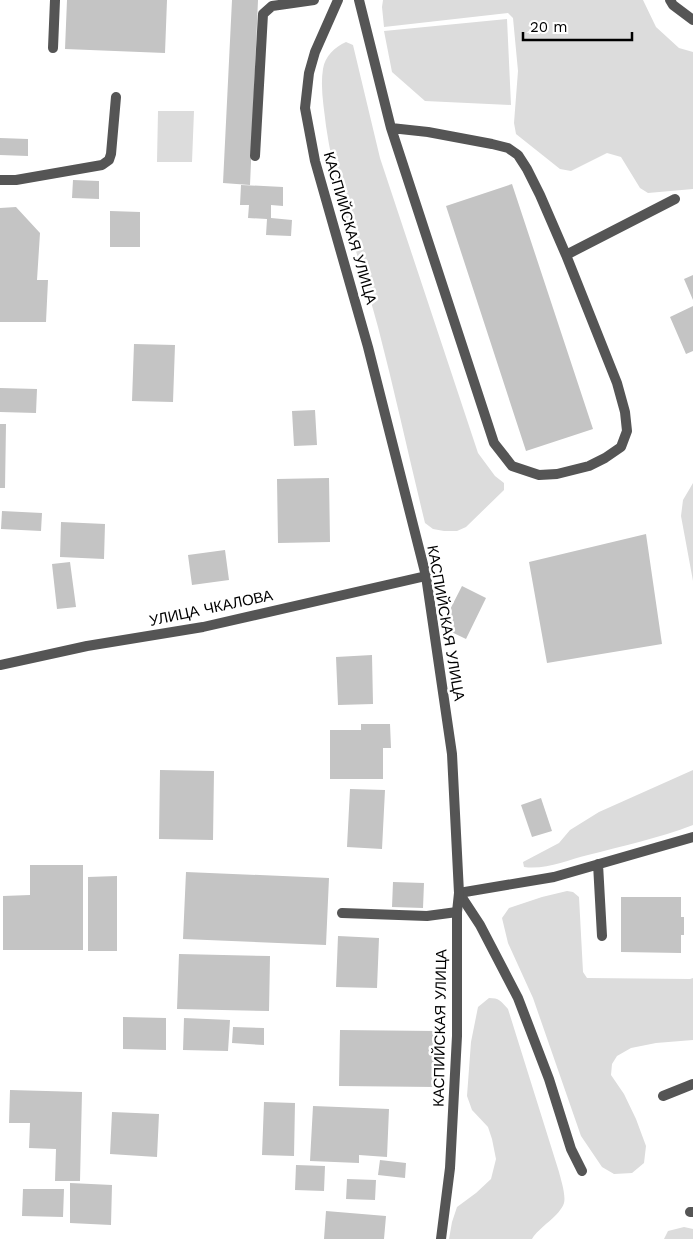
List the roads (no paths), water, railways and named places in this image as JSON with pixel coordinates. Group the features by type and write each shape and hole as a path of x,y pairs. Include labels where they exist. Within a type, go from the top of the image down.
{"street":[{"path":"53,48 55,0"},
{"path":"256,156 263,14 272,6 314,0"},
{"name":"КАСПИЙСКАЯ УЛИЦА","path":"338,0 315,52 309,74 306,108 314,161 368,347 426,576 452,754 459,893 457,912 457,1036 450,1168 441,1239"},
{"path":"359,0 391,128 494,443 512,466 539,475 557,474 589,466 605,458 621,447 627,431 625,412 617,383 566,255 527,169 518,156 508,148 428,132 391,128"},
{"path":"670,0 673,5 693,20"},
{"path":"0,180 16,180 102,165 109,160 116,97"},
{"path":"566,255 675,199"},
{"name":"УЛИЦА ЧКАЛОВА","path":"0,665 87,646 203,627 426,576"},
{"path":"582,1171 571,1149 549,1079 518,998 480,925 459,893 554,877 693,837"},
{"path":"598,864 602,936"},
{"path":"342,913 427,916 457,912"},
{"path":"663,1096 693,1084"}]}
